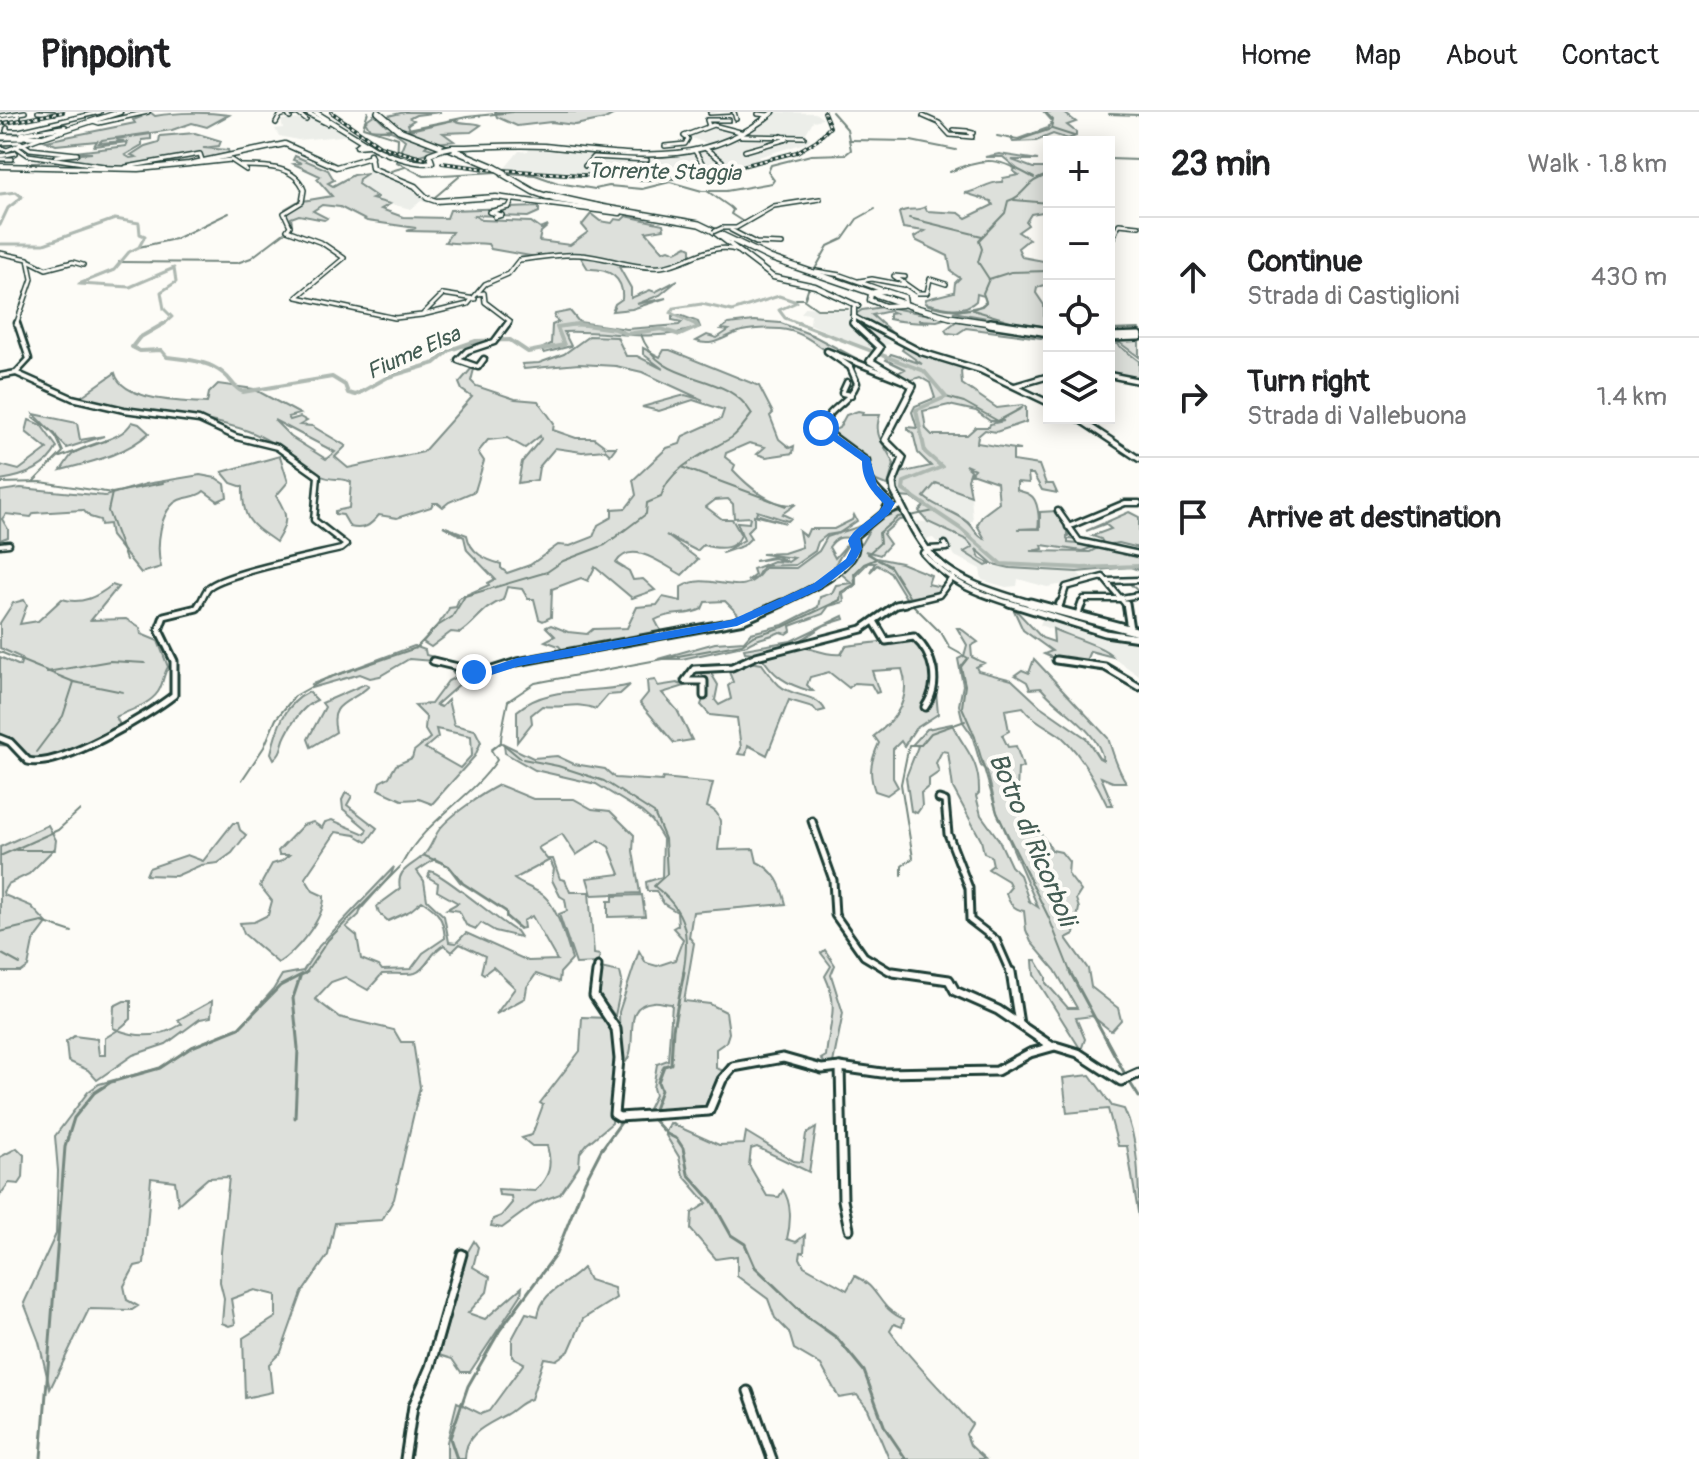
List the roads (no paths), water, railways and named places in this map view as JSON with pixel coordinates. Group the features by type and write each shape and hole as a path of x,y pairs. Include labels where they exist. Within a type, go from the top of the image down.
{"highway":[{"path":"378,112 399,130 494,167 534,192 554,199 702,224 781,263 913,307 995,324"},
{"path":"504,173 555,198 690,220 719,230 781,261 920,308 1007,324"},
{"path":"742,242 777,259 874,294"},
{"path":"751,249 874,294"},
{"path":"904,302 942,313 1043,330"},
{"path":"886,306 1043,330"},
{"path":"1115,337 1139,337"}],"main road":[{"path":"3,138 16,133 79,124 117,112"},
{"path":"305,112 350,133 367,147 372,166 377,170 440,202 496,197 599,207 668,219 713,232 773,277 815,286 859,307 904,302"},
{"path":"315,112 332,124"},
{"path":"350,133 358,145 427,165 432,162 429,154 447,148 538,146 646,158 706,149 742,133 765,114"},
{"path":"3,138 20,143 69,125"},
{"path":"0,166 137,169 202,162 287,144 341,168 370,159"},
{"path":"384,172 420,190"},
{"path":"904,302 888,292 874,294 859,307 855,323 878,346 879,351 870,357 870,361 908,381 913,388 885,437 888,445 903,458 893,486 928,550 952,576 1139,632"},
{"path":"874,294 886,306"}],"street":[{"path":"3,115 25,112"},
{"path":"38,112 56,113 69,125"},
{"path":"89,112 96,118"},
{"path":"117,112 130,116"},
{"path":"34,130 148,112"},
{"path":"279,112 293,112 306,120"},
{"path":"290,118 288,115 293,112"},
{"path":"276,123 281,116 293,112"},
{"path":"729,112 732,129"},
{"path":"710,113 729,112 736,119"},
{"path":"3,115 19,117 16,113"},
{"path":"923,116 939,123 950,135 973,136 969,131 954,130"},
{"path":"709,126 707,120 729,120"},
{"path":"665,146 685,144 688,139 685,136 709,126 742,133 804,137"},
{"path":"745,151 788,139 779,135"},
{"path":"3,138 29,149 77,155 39,157"},
{"path":"3,138 8,147 20,143"},
{"path":"18,152 20,143"},
{"path":"706,149 722,161"},
{"path":"0,157 18,152 94,167 139,166 200,154 202,162 233,160 246,170"},
{"path":"696,152 704,166 698,171"},
{"path":"0,157 12,159"},
{"path":"585,166 593,157 646,158"},
{"path":"241,166 271,165 286,171 298,181 305,192 304,197 296,207 284,213 290,226 287,230 322,243 344,258 297,297 395,318 451,310 483,292"},
{"path":"547,194 599,207"},
{"path":"495,217 502,215 489,212 509,207 513,199"},
{"path":"730,230 748,224 764,209 820,199"},
{"path":"1115,233 1119,224 1139,226"},
{"path":"713,232 722,228 757,244 782,244"},
{"path":"476,297 483,286 508,274 519,260 581,255 621,265 663,267 708,252 731,248 738,251"},
{"path":"0,253 23,257 53,268 73,262 83,265"},
{"path":"16,373 30,355 16,325 32,279 30,261"},
{"path":"816,271 858,281 872,279 926,294 929,280 946,284"},
{"path":"905,277 894,276 910,288"},
{"path":"858,281 874,294"},
{"path":"483,286 485,302 510,321 495,340 467,351 458,360 478,367 484,359"},
{"path":"422,315 441,294 476,297"},
{"path":"855,323 868,325 921,352 970,366 1043,400"},
{"path":"885,512 889,502 873,487 867,474 867,460 821,427 830,411 842,405 851,395 856,382 854,371 827,351 913,388"},
{"path":"0,376 16,373 72,398 124,410 189,417 236,437 281,449 318,476 314,520 346,545 341,549 259,571 231,575 209,587 197,608 164,616 158,629 171,652 176,675 174,695 93,744 36,764 26,761 8,739 0,738"},
{"path":"1115,376 1139,381"},
{"path":"1014,386 1043,378"},
{"path":"847,382 842,393 851,395"},
{"path":"1086,424 1139,459"},
{"path":"898,499 898,507 908,516"},
{"path":"1068,527 1125,503 1139,503"},
{"path":"433,661 483,673 517,662 744,620 811,591 843,568 854,555 855,536 885,512 898,507"},
{"path":"1058,511 1081,542 1139,554"},
{"path":"0,545 9,544"},
{"path":"928,550 947,548 945,544"},
{"path":"704,696 704,681 685,681 691,671 744,666 756,656 862,629 896,605 939,595 952,576 981,594 1107,634 1139,638"},
{"path":"1058,609 1066,587 1100,577 1127,603 1130,629"},
{"path":"1107,581 1139,580"},
{"path":"1078,614 1084,599 1136,595"},
{"path":"874,621 886,641 914,637 924,648 934,671 931,699 925,707"},
{"path":"1056,660 1105,667 1139,687"},
{"path":"939,799 945,801 948,808 948,834 969,888 970,920 993,933 1003,946 1011,969 1020,1025"},
{"path":"812,821 833,880 835,915 864,956 889,971 949,980 955,991 998,1010 1052,1046 1077,1050 1124,1081 1136,1075"},
{"path":"598,966 594,996 616,1029 619,1059 614,1114 624,1118 709,1111 722,1080 733,1067 783,1058 822,1069 840,1067 882,1073 997,1071 1008,1070 1033,1052 1052,1046"},
{"path":"840,1067 841,1184 849,1229"},
{"path":"405,1459 413,1406 430,1367 462,1254"},
{"path":"748,1391 772,1459"}],"waterway":[{"name":"Torrente Staggia","path":"368,112 363,127 398,138 397,162 424,176 497,172"},
{"path":"408,129 467,117 513,112"},
{"name":"Torrente Staggia","path":"707,191 772,183 774,180 768,172 771,165 811,155 846,154 851,150 847,129 832,112"},
{"path":"997,136 1019,140 1051,129 1053,120 1045,112"},
{"path":"1109,114 1139,115"},
{"path":"1139,127 1139,135"},
{"name":"Torrente Staggia","path":"380,130 391,129"},
{"path":"1052,129 1074,136"},
{"path":"850,140 911,141 956,150"},
{"path":"1115,159 1139,160"},
{"path":"950,172 973,163 992,161 1034,178"},
{"path":"391,171 405,167"},
{"name":"Torrente Staggia","path":"508,173 535,175 558,183 595,189 609,186 642,189 670,182 707,191"},
{"path":"435,197 460,176"},
{"path":"989,279 978,262 982,249 979,240 1005,213 1008,201 1043,176"},
{"path":"707,191 730,207 733,210 731,214 745,223"},
{"name":"Fiume Elsa","path":"0,194 16,192 22,197 8,208 0,225"},
{"path":"1014,200 1043,202"},
{"path":"815,269 828,246 843,239 857,219 875,209"},
{"path":"139,247 175,239 229,213"},
{"path":"909,218 982,236"},
{"name":"Fiume Elsa","path":"0,244 44,244 115,219 139,223 140,234 145,236 139,247 129,252 114,270 79,284 130,287 174,268 176,282 161,292 164,309 172,317 163,325"},
{"path":"119,262 237,263 251,258 284,233"},
{"path":"989,279 1011,272 1043,271"},
{"path":"928,305 974,309 986,302 983,293 989,279"},
{"path":"805,298 809,286"},
{"name":"Fiume Elsa","path":"696,325 671,313 674,308 702,304 732,311 779,296 797,302 779,310 785,318 804,325"},
{"path":"796,299 803,299 817,309 848,309"},
{"path":"973,310 1014,322 1043,326"},
{"name":"Fiume Elsa","path":"165,323 139,338 132,347 140,351 161,350 167,357 211,366 243,392 332,377 345,385 348,393 356,395 388,377 435,363 450,350 476,341 510,340 528,352 564,345 557,327 570,325"},
{"name":"Fiume Elsa","path":"585,325 627,334 661,329 680,335 698,327 695,323"},
{"name":"Fiume Elsa","path":"798,323 924,371 946,397 916,410 925,452 942,467 904,482 903,490 961,529 1001,564 1082,568 1139,566"},
{"name":"Fiume Elsa","path":"570,325 585,325"},
{"name":"Fiume Elsa","path":"570,325 585,325"},
{"path":"1115,330 1139,329"},
{"path":"242,780 264,747 276,719 295,696 325,679 416,648 436,627 452,617 465,596 547,572 563,561 605,545 646,514 647,503 661,497 680,469 740,430 752,414 740,399 725,389 662,363 649,350 640,332"},
{"path":"946,397 964,402 998,421 1022,408"},
{"path":"33,417 55,434 63,452 33,482"},
{"path":"60,457 108,440"},
{"path":"684,468 786,506"},
{"path":"0,483 41,482 112,493"},
{"path":"112,493 163,483"},
{"path":"112,493 108,511 126,560"},
{"path":"910,516 934,511"},
{"path":"501,743 508,701 535,683 742,644 753,636 783,627 840,600 841,592 855,584 854,574 864,564 876,559 868,554 880,543 879,533 898,517 904,516"},
{"name":"Botro di Ricorboli","path":"878,560 890,566 910,598"},
{"path":"1128,582 1139,592"},
{"name":"Botro di Ricorboli","path":"912,604 942,634 950,648 968,658 961,667 965,685 962,707 975,737 997,813 1049,918 1071,973"},
{"path":"0,652 49,672"},
{"path":"49,672 110,661 145,663"},
{"path":"49,672 74,682"},
{"path":"36,752 63,716 74,682"},
{"path":"74,682 123,692"},
{"path":"902,875 902,866 913,858 901,784 909,745 921,745 931,733 965,721"},
{"path":"402,864 435,822 486,774 497,760 491,750 500,743"},
{"path":"502,743 520,758"},
{"path":"523,759 558,766 604,781 654,813 665,839 667,874 654,886 673,905 684,925 686,947 683,974"},
{"path":"0,856 58,830 80,810"},
{"path":"16,850 55,850"},
{"path":"425,856 449,866 463,883 506,911 507,917 520,928"},
{"path":"306,973 328,940 400,867"},
{"path":"0,932 42,922 72,932"},
{"path":"0,953 20,964"},
{"path":"653,1112 661,1090 658,1082 664,1066 671,1064 673,1029 684,972"},
{"path":"41,1458 65,1147 74,1118 94,1093 111,1082 160,1068 192,1047 239,1028 280,986 306,973"},
{"name":"Botro di Ricorboli","path":"1071,973 1126,1076"},
{"path":"295,1118 298,1048 293,998 300,977"},
{"name":"Botro di Ricorboli","path":"1129,1081 1139,1097"},
{"path":"652,1118 667,1134 677,1139 683,1148 688,1174 712,1201 731,1235 745,1244 755,1267 806,1316 837,1338 864,1371 885,1428 906,1459"},
{"path":"457,1459 450,1438 468,1386 500,1330 556,1254 601,1150 622,1121 631,1119"}],"railway":[{"path":"0,124 63,112"},
{"path":"331,112 380,146 425,159"},
{"path":"502,170 646,179 703,176 797,152 817,140 830,127 824,112"},
{"path":"442,163 494,170"}]}
